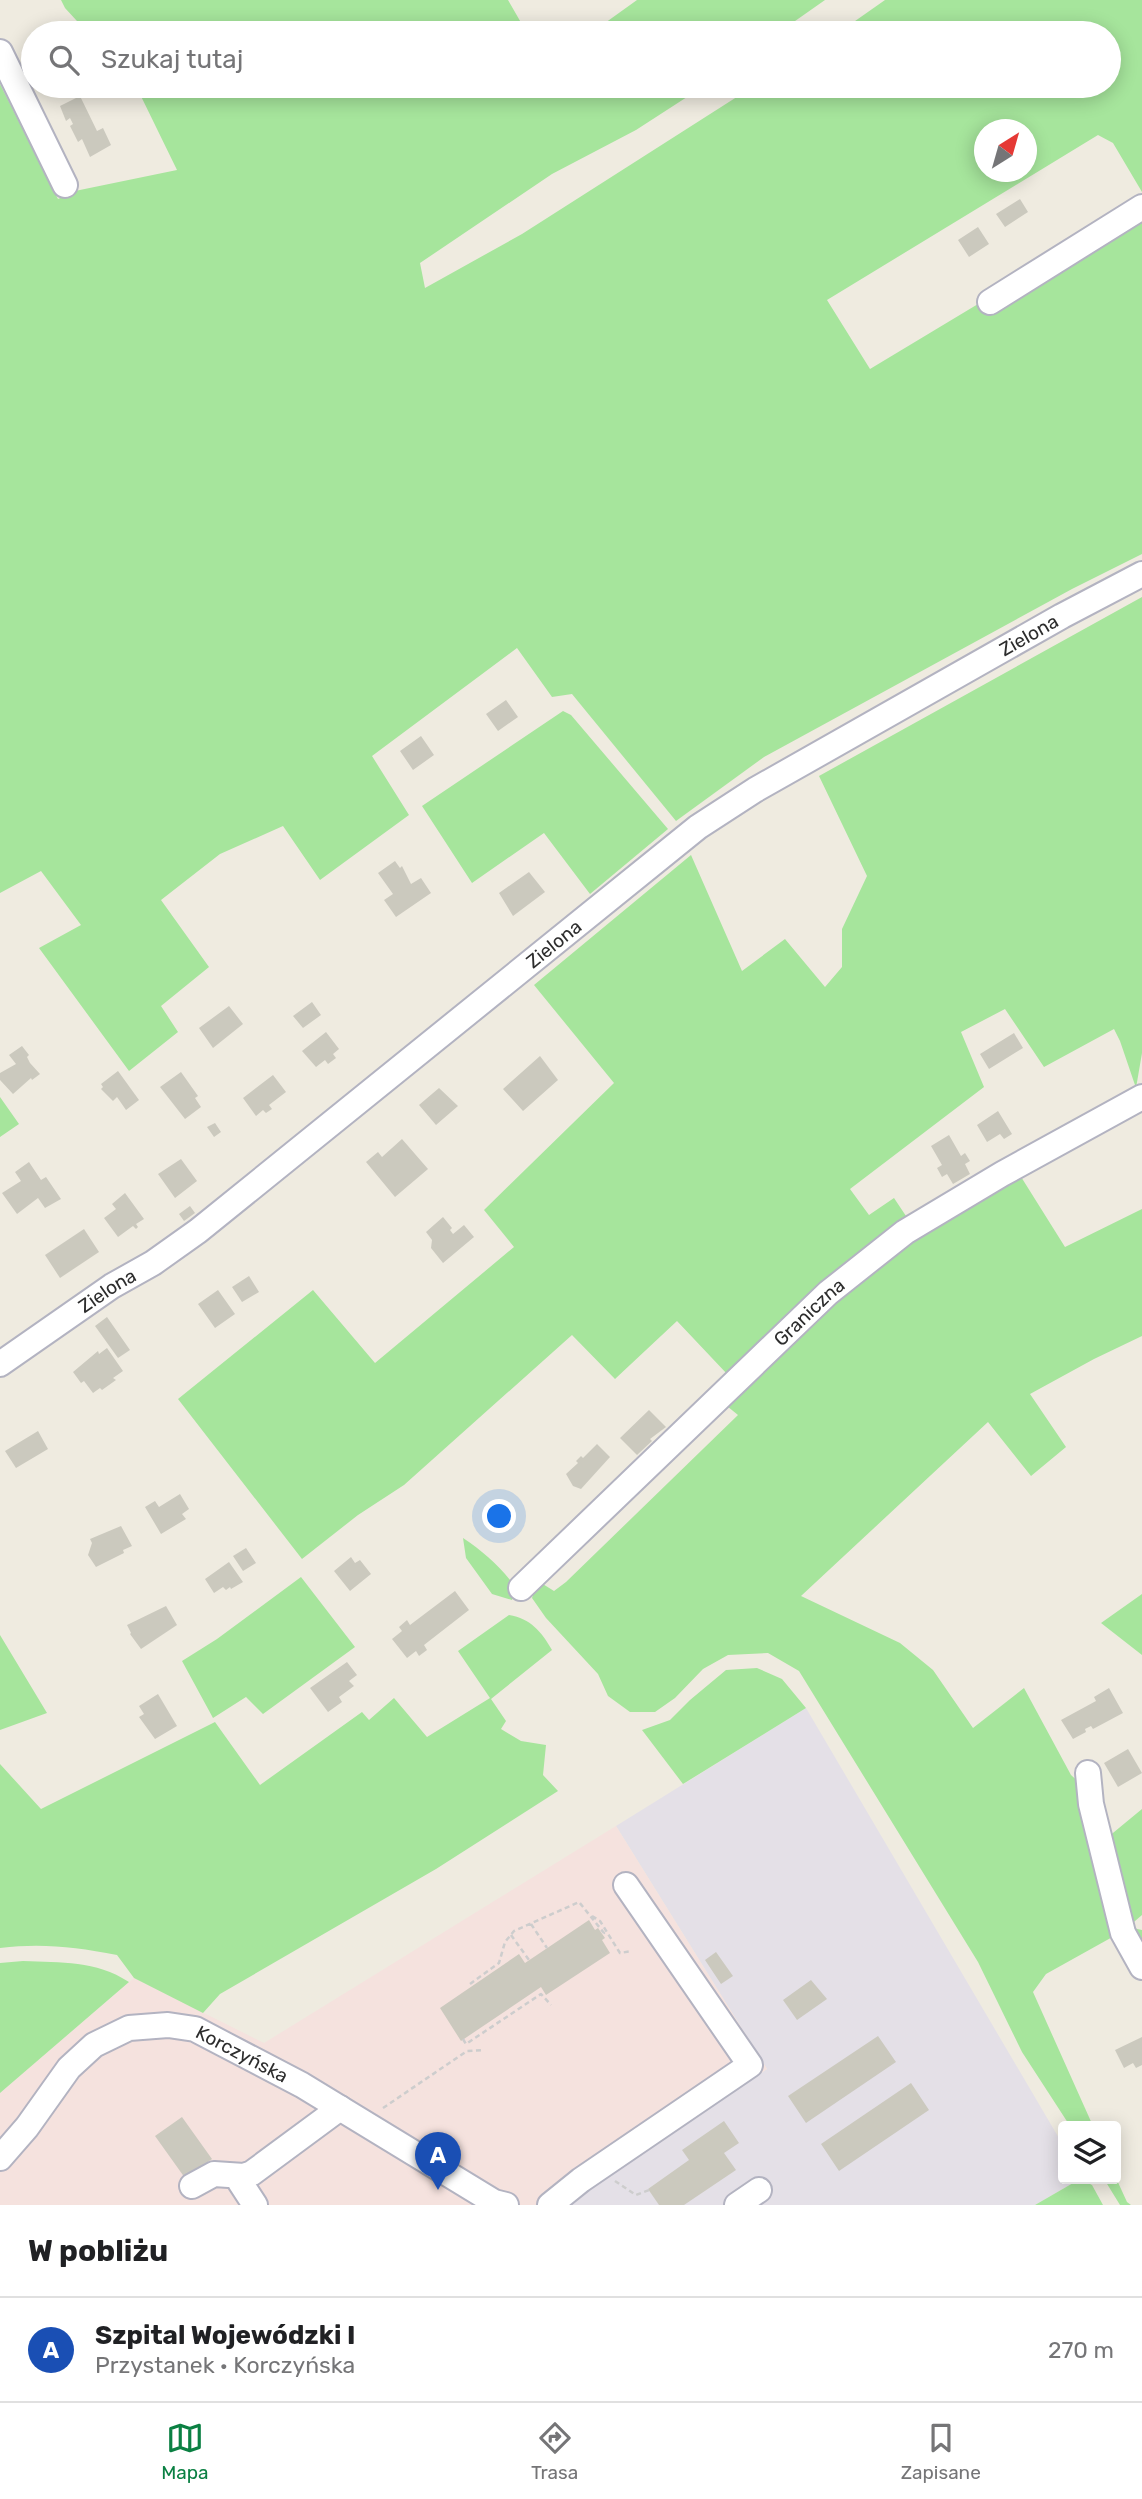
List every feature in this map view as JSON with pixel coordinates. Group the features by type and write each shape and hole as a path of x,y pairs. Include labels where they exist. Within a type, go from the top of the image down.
{"street":[{"path":"0,52 21,95"},
{"path":"22,98 65,185"},
{"path":"989,302 1142,207"},
{"name":"Zielona","path":"0,1364 198,1231 698,827 779,776 1062,616 1142,574"},
{"name":"Graniczna","path":"521,1588 828,1293 905,1232 1002,1174 1142,1097"},
{"path":"1088,1773 1091,1804 1123,1933 1142,1967"},
{"path":"550,2205 581,2180 750,2065 626,1885"},
{"name":"Korczyńska","path":"0,2158 27,2127 69,2068 94,2045 129,2028 168,2025 195,2029 302,2085 494,2202 506,2205"},
{"path":"192,2186 214,2174 250,2196 252,2174 340,2108"},
{"path":"737,2205 759,2190"}],"path":[{"path":"470,1984 499,1963 505,1942 511,1935 579,1902 604,1933 602,1935"},
{"path":"587,1913 600,1920 620,1953 632,1951"},
{"path":"531,1924 547,1948"},
{"path":"511,1935 529,1960"},
{"path":"463,2039 466,2044 541,1994 551,2005"},
{"path":"363,2122 467,2051 484,2050"},
{"path":"610,2178 636,2195 649,2190"}],"shaded area":[{"path":"806,1708 1058,2136 1058,2184 1071,2184 1035,2205 567,2205 767,2069 616,1826"},
{"path":"616,1826 767,2069 567,2205 0,2205 0,2093 134,1978 264,2043"}],"green space":[{"path":"61,0 508,0 520,21 77,21"},
{"path":"637,0 825,0 795,21 608,21"},
{"path":"885,0 1142,0 1142,192 1113,143 1098,135 1037,172 1037,119 974,119 974,182 1021,182 827,300 870,369 988,298 1142,219 1142,554 1072,589 764,757 676,821 572,694 552,697 517,648 372,756 409,815 320,880 283,826 220,854 161,900 209,967 161,1006 178,1032 129,1071 39,948 81,925 41,871 0,893 0,84 58,199 75,191 177,170 142,98 685,98 636,130 552,174 420,263 425,288 522,234 735,98 1121,98 1121,21 855,21"},
{"path":"1142,597 1142,1053 1136,1088 1114,1029 1044,1067 1005,1009 961,1032 984,1087 850,1189 869,1215 894,1198 910,1222 728,1375 677,1321 615,1379 572,1335 404,1485 358,1515 302,1559 178,1399 313,1290 375,1363 514,1247 484,1210 614,1083 534,985 691,855 742,971 785,939 825,987 842,967 842,929 867,876 819,776"},
{"path":"563,711 571,715 668,829 590,894 544,833 472,883 422,806"},
{"path":"0,1097 19,1124 0,1137"},
{"path":"1018,1172 1065,1247 1142,1209 1142,1336 1030,1394 1066,1447 1031,1476 988,1422 801,1596 900,1643 933,1670 973,1728 1024,1688 1071,1775 1083,1786 1116,1935 1046,1974 1033,1992 1091,2121 1067,2121 1022,2052 978,1962 799,1671 768,1653 728,1655 703,1669 675,1698 655,1712 630,1712 608,1696 598,1674 546,1618 532,1598 538,1581 554,1591 566,1582 738,1415 722,1402 854,1281 918,1231"},
{"path":"463,1538 492,1560 510,1580 516,1588 512,1600 492,1594 466,1558"},
{"path":"301,1577 355,1647 263,1714 246,1697 213,1718 182,1661 217,1639"},
{"path":"1142,1594 1142,1655 1101,1623"},
{"path":"509,1615 523,1619 535,1627 552,1650 491,1699 506,1721 501,1729 521,1741 546,1745 543,1775 558,1791 436,1869 220,1994 203,2013 134,1978 117,1955 58,1947 0,1948 0,1764 41,1809 215,1722 260,1785 362,1712 369,1720 394,1698 427,1737 490,1698 458,1651"},
{"path":"0,1635 47,1713 0,1730"},
{"path":"757,1668 782,1679 806,1708 683,1784 642,1730 670,1720 726,1670"},
{"path":"1142,1809 1142,1915 1128,1927 1142,1930 1142,1960 1130,1937 1102,1842"},
{"path":"23,1961 91,1966 129,1982 0,2093 0,1963"},
{"path":"1071,2184 1090,2184 1103,2205 1035,2205"},
{"path":"1107,2184 1119,2184 1131,2205 1120,2205"}],"building":[{"path":"81,98 97,131 103,128 111,145 90,157 82,139 78,142 70,126 73,124 70,118 66,121 60,106"},
{"path":"1020,199 1028,212 1005,227 996,214"},
{"path":"978,227 989,244 969,257 958,240"},
{"path":"506,700 518,717 498,731 486,714"},
{"path":"421,736 434,755 413,770 400,751"},
{"path":"395,861 400,868 402,866 411,884 421,878 431,893 396,917 384,900 393,894 378,873"},
{"path":"529,872 545,892 513,916 499,893"},
{"path":"312,1002 321,1015 303,1028 293,1016"},
{"path":"229,1006 243,1024 213,1048 199,1028"},
{"path":"326,1032 339,1049 333,1054 336,1058 328,1064 325,1060 316,1067 302,1051"},
{"path":"1014,1033 1023,1048 989,1069 980,1054"},
{"path":"22,1046 29,1055 27,1057 30,1063 40,1074 32,1080 31,1078 13,1094 0,1080 0,1073 16,1064 9,1055"},
{"path":"540,1056 558,1080 523,1111 503,1089"},
{"path":"118,1071 139,1100 126,1110 117,1097 113,1101 101,1089 101,1084"},
{"path":"181,1072 198,1096 195,1098 201,1107 185,1119 160,1087"},
{"path":"273,1075 286,1092 269,1105 272,1109 266,1113 263,1110 256,1116 243,1098"},
{"path":"439,1088 458,1106 436,1125 419,1105"},
{"path":"998,1111 1012,1134 1004,1139 1000,1134 987,1142 977,1125"},
{"path":"215,1123 221,1132 214,1137 207,1127"},
{"path":"949,1135 961,1156 965,1153 970,1161 965,1164 970,1174 953,1184 947,1174 942,1177 937,1168 942,1165 931,1146"},
{"path":"402,1139 428,1169 395,1197 366,1162 378,1152 382,1157"},
{"path":"181,1159 197,1181 175,1198 158,1174"},
{"path":"29,1162 41,1180 46,1177 61,1199 45,1208 38,1198 17,1214 2,1193 21,1181 15,1172"},
{"path":"125,1193 144,1219 136,1224 136,1229 133,1226 118,1237 104,1218 116,1209 112,1204"},
{"path":"190,1206 195,1213 184,1221 179,1214"},
{"path":"443,1217 452,1228 450,1230 453,1234 464,1225 474,1237 443,1263 431,1248 432,1240 426,1232"},
{"path":"84,1229 99,1252 60,1278 45,1255"},
{"path":"249,1276 259,1292 242,1302 232,1287"},
{"path":"218,1290 235,1314 215,1328 198,1304"},
{"path":"107,1317 130,1350 118,1358 95,1326"},
{"path":"107,1348 123,1371 113,1378 116,1380 93,1393 73,1372 98,1351 99,1354"},
{"path":"649,1410 666,1427 650,1439 652,1441 637,1455 620,1438"},
{"path":"38,1431 48,1449 16,1468 5,1451"},
{"path":"597,1444 610,1457 581,1489 573,1486 566,1474 578,1463 576,1461 581,1456 583,1458"},
{"path":"180,1494 189,1509 182,1514 186,1519 161,1534 145,1507 155,1501 159,1507"},
{"path":"121,1526 132,1546 96,1567 88,1555 92,1543 90,1539"},
{"path":"246,1548 256,1563 243,1571 233,1556"},
{"path":"351,1557 355,1563 360,1560 371,1574 350,1591 334,1571"},
{"path":"229,1562 243,1582 231,1589 230,1587 226,1590 223,1587 214,1593 205,1579"},
{"path":"455,1591 469,1610 424,1645 427,1650 419,1656 416,1651 407,1658 392,1639 402,1631 399,1627 407,1620 410,1625"},
{"path":"166,1606 177,1625 141,1649 127,1625"},
{"path":"347,1662 357,1675 349,1681 354,1686 339,1697 342,1702 328,1712 310,1688"},
{"path":"1109,1688 1123,1713 1093,1729 1091,1726 1085,1729 1086,1732 1073,1739 1061,1720 1096,1701 1094,1697"},
{"path":"158,1694 177,1726 155,1739 139,1717 144,1714 139,1706"},
{"path":"1128,1749 1142,1773 1118,1787 1104,1763"},
{"path":"589,1920 595,1930 598,1928 605,1938 602,1940 610,1953 546,1995 541,1987 461,2041 440,2008 519,1954 525,1963"},
{"path":"716,1952 733,1976 721,1984 705,1960"},
{"path":"811,1980 827,1999 797,2020 783,2000"},
{"path":"878,2036 896,2062 806,2123 788,2096"},
{"path":"1142,2037 1142,2065 1136,2068 1133,2063 1124,2068 1115,2050"},
{"path":"911,2083 929,2110 839,2171 821,2144"},
{"path":"182,2117 212,2159 185,2178 155,2136"},
{"path":"724,2121 739,2143 724,2153 736,2170 684,2205 659,2205 648,2189 689,2160 682,2150"}],"place":[{"name":"Szpital Wojewódzki I","path":"438,2190"}]}
